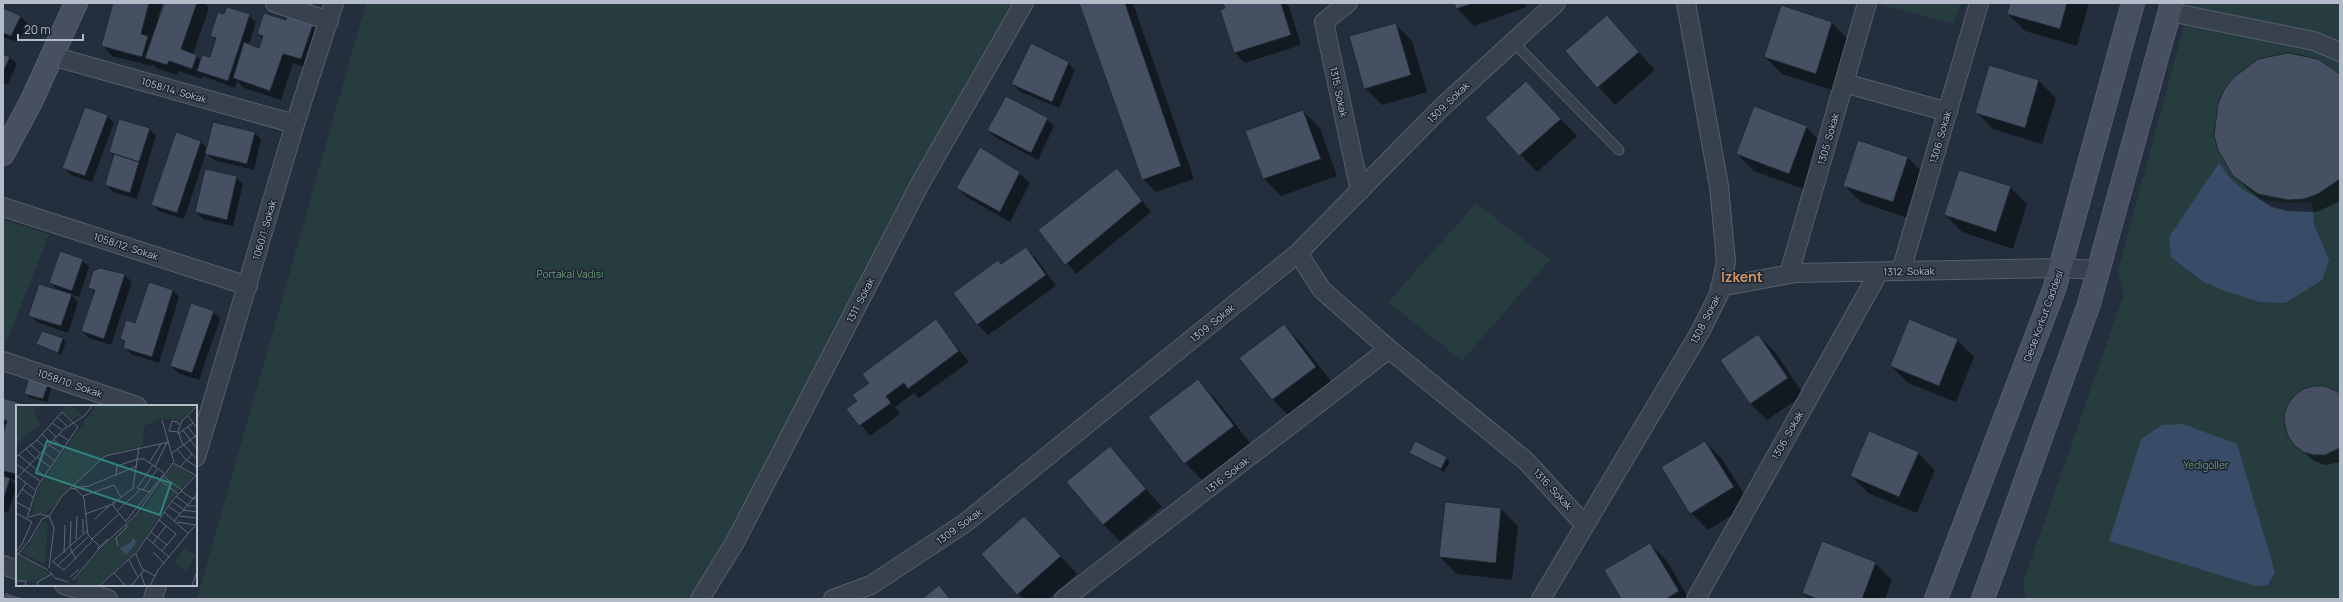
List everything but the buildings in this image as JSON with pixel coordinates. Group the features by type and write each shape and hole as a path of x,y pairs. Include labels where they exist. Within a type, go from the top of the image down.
{"main road":[{"name":"Dede Korkut Caddesi","path":"1936,599 2055,287 2133,3"},
{"path":"3,154 9,129 31,102 73,4"},
{"path":"1983,599 2089,304 2171,7"}],"street":[{"path":"275,3 328,21"},
{"name":"1060/1. Sokak","path":"197,450 200,427 248,286 295,124 334,3"},
{"name":"1311. Sokak","path":"700,599 735,542 921,182 1024,3"},
{"name":"1315. Sokak","path":"1348,3 1324,22 1360,191"},
{"name":"1309. Sokak","path":"832,599 871,586 965,523 1298,253 1441,108 1556,3"},
{"name":"1308. Sokak","path":"1541,599 1700,332 1720,287 1726,262 1725,232 1686,3"},
{"name":"1305. Sokak","path":"1789,274 1867,3"},
{"name":"1306. Sokak","path":"1901,271 1979,3"},
{"path":"2171,7 2314,41 2340,52"},
{"name":"1058/14. Sokak","path":"52,56 295,124"},
{"path":"1844,83 1948,112"},
{"name":"1058/12. Sokak","path":"3,207 248,286"},
{"name":"1316. Sokak","path":"1298,253 1322,290 1389,349 1526,461 1585,524"},
{"name":"1312. Sokak","path":"1720,287 1789,274 2060,268 2098,270"},
{"name":"1306. Sokak","path":"1696,599 1879,272"},
{"name":"1316. Sokak","path":"1064,599 1389,349"},
{"name":"1058/10. Sokak","path":"3,361 134,405"},
{"path":"3,565 16,570"},
{"path":"67,586 108,599"},
{"path":"153,599 157,586"}],"lane":[{"path":"1513,42 1619,150"}],"green space":[{"name":"Portakal Vadisi","path":"366,3 1022,3 703,599 197,599"},
{"path":"1883,3 1961,3 1953,24 1882,5"},
{"name":"Yedigöller","path":"2190,3 2340,3 2340,599 2025,599 2024,580 2124,294 2118,271"},
{"path":"1476,203 1550,260 1462,361 1388,302"},
{"path":"3,220 49,234 4,349 3,349"}],"water":[{"path":"2219,163 2237,185 2259,198 2284,203 2312,202 2314,225 2329,260 2322,280 2285,303 2260,302 2222,290 2202,281 2171,257 2169,237"},
{"path":"2183,424 2237,444 2275,572 2268,585 2255,586 2109,541 2141,439 2162,425"}],"district":[{"name":"İzkent","path":"1742,276"}]}
